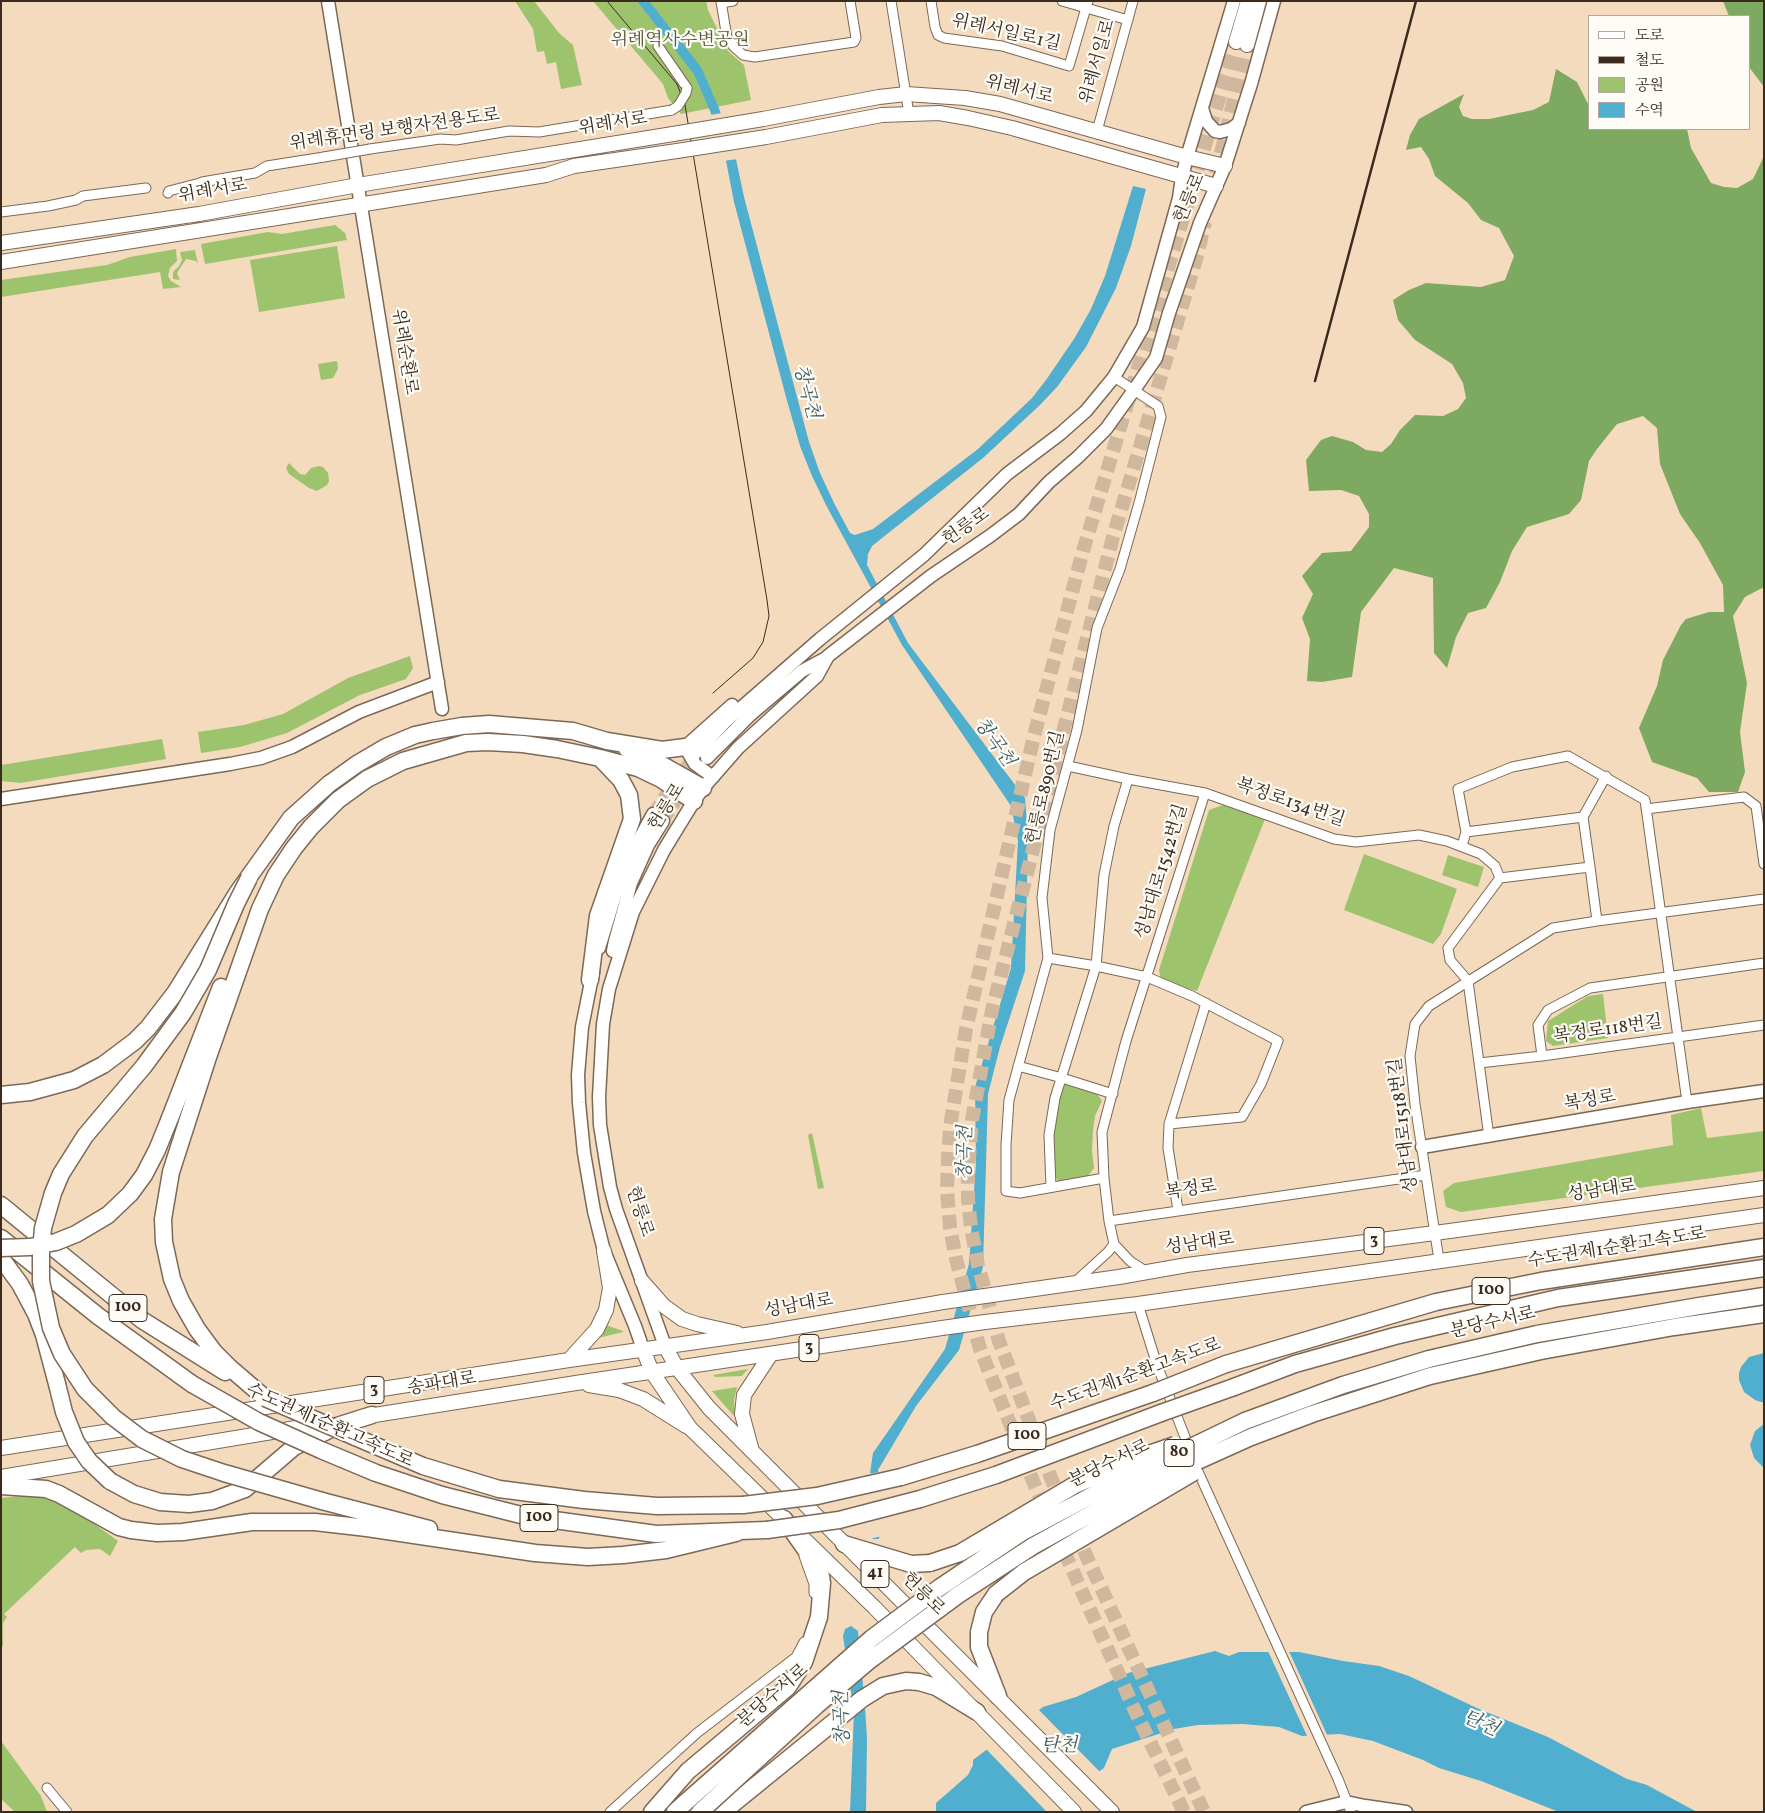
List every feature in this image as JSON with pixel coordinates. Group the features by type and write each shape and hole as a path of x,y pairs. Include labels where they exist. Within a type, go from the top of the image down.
{"highway":[{"path":"1,1094 38,1090 74,1080 103,1064 135,1041 175,993 238,892 283,829 310,799 356,764 405,739 442,729 489,724 573,732 607,741 662,750 696,753"},
{"path":"607,741 664,766 703,789"},
{"path":"1,1248 38,1246 56,1242 76,1234 115,1209 138,1184 151,1164 162,1139 246,926 261,896 302,836 338,800 368,778 403,761 454,746 488,742 544,747 600,758 638,768 661,779 703,789"},
{"path":"590,980 598,916 632,819 629,795 621,780 600,758"},
{"path":"265,1398 229,1367 202,1337 178,1292 168,1262 164,1242 163,1219 171,1172 208,1057 257,915 276,876"},
{"path":"249,878 208,970 183,1013 148,1062 85,1136 60,1174 52,1193 43,1228 40,1251 41,1281 51,1328 62,1354 85,1389 117,1421 142,1439 182,1458 218,1471 494,1548"},
{"name":"수도권제1순환고속도로","path":"1,1205 142,1320 265,1398 354,1438 423,1466 499,1489 584,1500 657,1506 743,1505 817,1496 901,1477 977,1454 1153,1393 1226,1364 1436,1302 1541,1281 1764,1247"},
{"name":"수도권제1순환고속도로","path":"1,1238 98,1316 192,1384 259,1422 376,1473 442,1495 525,1516 656,1534 736,1533 839,1520 920,1499 996,1476 1295,1364 1395,1336 1558,1298 1764,1268"},
{"path":"1,1258 20,1284 36,1314 46,1343 66,1418 76,1442 89,1462 110,1481 134,1494 160,1502 189,1504 212,1501 245,1489 294,1447 337,1426 372,1416"},
{"name":"분당수서로","path":"680,1807 872,1638 939,1588 1029,1529 1104,1489 1246,1421 1343,1385 1429,1359 1537,1334 1764,1296"},
{"name":"분당수서로","path":"700,1812 870,1660 958,1595 1033,1546 1142,1486 1251,1437 1312,1414 1430,1376 1550,1349 1674,1327 1764,1314"},
{"path":"844,1544 911,1564 930,1563 960,1553 1073,1486 1137,1458 1246,1421"},
{"path":"998,1696 979,1648 979,1632 984,1612 996,1594 1024,1572 1155,1496 1251,1437"},
{"path":"1,1486 46,1489 59,1494 114,1524 144,1532 174,1533 252,1522 296,1522 353,1526 552,1555 606,1557 666,1550 736,1533"},
{"path":"652,1812 688,1772 788,1687 804,1662 819,1617 822,1584 820,1570 784,1519"},
{"path":"723,1812 862,1699 893,1682 919,1682 936,1687 977,1712"}],"main road":[{"name":"위례순환로","path":"328,1 442,710"},
{"name":"헌릉로","path":"696,753 783,661 820,639 903,573 945,536 1007,474 1086,412 1114,377 1143,327 1179,198 1187,157 1234,1"},
{"path":"1248,1 1242,43 1259,1"},
{"name":"헌릉로","path":"998,1696 752,1452 709,1408 677,1368 665,1346 623,1232 610,1187 600,1125 599,1097 603,1024 608,988 633,912 664,850 703,789 738,748 817,676 828,656 931,576 1019,514 1049,482 1106,429 1156,358 1192,245 1225,166 1251,84 1274,1"},
{"name":"위례서로","path":"1,243 199,214 358,185 906,94 974,99 1000,104 1225,166"},
{"path":"1202,108 1206,121 1215,131 1220,132 1231,129 1238,123"},
{"name":"위례서로","path":"1,262 546,175 574,166 766,137 882,115 939,113 968,118 1012,128 1216,186"},
{"path":"703,789 695,764 696,753 758,708 802,671 828,656"},
{"path":"1,799 261,758 292,747 359,712 438,682"},
{"path":"569,1360 597,1329 606,1310 610,1288 588,1178 579,1103 578,1075 582,1027 590,980 616,889 641,836 658,817 631,883 615,941 608,988"},
{"name":"복정로","path":"1422,1147 1687,1102 1764,1091"},
{"name":"성남대로","path":"643,1349 745,1335 1075,1282 1764,1188"},
{"name":"3","path":"652,1372 942,1328 1138,1304 1764,1215"},
{"path":"604,1251 652,1372"},
{"path":"642,1281 664,1306 682,1319 745,1335"},
{"name":"송파대로","path":"1,1448 643,1349"},
{"path":"752,1452 742,1414 744,1395 771,1354"},
{"name":"송파대로","path":"1,1477 652,1372"},
{"name":"41","path":"652,1372 690,1428 874,1607 1074,1812"},
{"path":"576,1383 620,1390 643,1399 690,1428"},
{"name":"41","path":"998,1696 1112,1812"},
{"path":"1306,1812 1365,1806 1406,1812"}],"street":[{"path":"733,1 721,2 727,38 743,55 755,57 854,42 856,38 850,1"},
{"path":"891,1 909,114"},
{"name":"위례서일로1길","path":"931,1 935,27 938,35 944,38 1002,46 1069,66 1087,5"},
{"path":"1062,1 1087,5 1128,20"},
{"name":"위례서일로","path":"1097,131 1133,1"},
{"name":"위례휴먼링 보행자전용도로","path":"168,193 169,191 202,182 255,173 267,166 440,138 456,140 509,132 539,132 675,109 687,88 658,46"},
{"path":"1,212 48,206 76,200 83,196 146,188"},
{"name":"헌릉로890번길","path":"1104,1178 1020,1193 1006,1191 1006,1145 1009,1100 1048,958 1042,898 1050,830 1068,766 1097,628 1122,559 1139,503 1161,417 1158,406 1114,377"},
{"path":"1462,846 1466,832 1458,789 1512,767 1568,756 1645,800 1646,809 1744,797 1756,806 1764,864"},
{"name":"성남대로1542번길","path":"1068,766 1205,793 1126,1041 1102,1132 1104,1178 1114,1244"},
{"path":"1597,921 1583,817 1606,776"},
{"path":"1051,1187 1049,1135 1055,1098 1096,966 1104,875 1114,826 1128,779"},
{"name":"복정로134번길","path":"1205,793 1334,839 1356,842 1419,835 1447,841 1481,854 1495,866 1500,878"},
{"name":"복정로118번길","path":"1646,809 1687,1102"},
{"path":"1466,832 1583,817"},
{"path":"1489,1137 1468,981 1450,960 1448,948 1500,878 1590,867"},
{"path":"1468,981 1554,928 1764,899"},
{"path":"1048,958 1096,966 1147,978 1206,1003 1278,1041 1262,1084 1242,1117 1169,1124"},
{"path":"1669,977 1764,963"},
{"name":"복정로118번길","path":"1542,1056 1538,1025 1548,1010 1590,988 1669,977"},
{"name":"성남대로1518번길","path":"1439,1260 1410,1056 1416,1024 1429,1006 1468,981"},
{"path":"1178,1210 1168,1148 1169,1124 1206,1003"},
{"path":"1678,1037 1764,1025"},
{"name":"복정로118번길","path":"1479,1063 1678,1037"},
{"path":"1018,1066 1113,1094"},
{"name":"복정로","path":"1109,1221 1426,1175"},
{"path":"1075,1282 1108,1252 1114,1244 1130,1261 1147,1272"},
{"path":"1138,1304 1157,1365 1195,1465 1349,1807"},
{"path":"610,1812 697,1733 796,1657 813,1624 814,1584 800,1541"},
{"path":"58,1812 47,1788 67,1812"}],"green space":[{"path":"515,1 534,1 559,33 573,45 582,85 561,89 556,62 547,64 544,51 537,52 533,29"},
{"name":"위례역사수변공원","path":"593,1 706,1 708,10 728,51 744,65 751,100 681,114 668,98 663,84"},
{"path":"1723,1 1764,1 1764,87 1750,68 1750,15 1729,15"},
{"path":"1556,69 1577,82 1588,104 1588,130 1687,130 1691,148 1711,183 1724,187 1737,188 1753,179 1764,156 1764,587 1745,597 1733,616 1747,683 1740,732 1745,772 1738,792 1709,792 1697,778 1652,762 1639,728 1657,686 1663,660 1681,625 1686,619 1709,612 1724,612 1723,585 1700,543 1680,514 1660,464 1657,428 1643,416 1617,424 1597,449 1589,461 1581,500 1569,514 1527,527 1512,551 1500,582 1486,608 1468,613 1456,637 1447,668 1434,653 1433,578 1394,568 1361,612 1352,677 1322,682 1307,681 1310,639 1302,618 1313,594 1302,576 1322,553 1351,551 1369,527 1369,514 1359,496 1341,490 1309,491 1306,460 1321,440 1332,436 1353,442 1366,450 1382,452 1415,415 1443,416 1458,409 1466,398 1463,383 1452,364 1415,340 1398,320 1393,300 1409,290 1426,283 1481,287 1505,280 1514,256 1499,228 1481,220 1468,203 1435,176 1429,159 1421,147 1406,150 1410,135 1419,119 1464,94 1459,107 1463,116 1472,119 1489,119 1533,110 1549,102"},
{"path":"335,225 345,233 347,240 205,264 201,244 268,232 282,234"},
{"path":"337,246 345,298 259,312 250,260"},
{"path":"176,249 177,261 170,268 168,276 171,281 181,287 163,289 160,272 1,297 1,280 107,265 130,257"},
{"path":"195,250 198,264 196,261 186,259 177,273 180,280 173,279 173,272 182,260 180,252"},
{"path":"337,361 338,369 333,378 321,380 318,364"},
{"path":"289,463 300,474 305,475 311,468 323,467 328,473 329,481 327,485 317,491 309,488 289,474 286,468"},
{"path":"410,656 413,668 406,679 360,695 287,733 240,747 201,753 198,732 244,725 283,714 348,678"},
{"path":"162,739 166,759 20,783 1,781 1,765"},
{"path":"1223,805 1265,819 1197,991 1161,981 1159,970 1209,810"},
{"path":"1364,854 1457,889 1441,934 1433,944 1344,910"},
{"path":"1448,855 1484,867 1478,887 1442,875"},
{"path":"1603,994 1608,1038 1553,1046 1546,1041 1548,1021 1588,996"},
{"path":"1070,1082 1096,1092 1102,1101 1095,1116 1093,1131 1092,1151 1094,1168 1088,1176 1060,1182 1054,1176 1051,1135 1061,1086"},
{"path":"1701,1108 1707,1138 1764,1131 1764,1171 1461,1212 1446,1207 1443,1191 1454,1183 1673,1145 1671,1115"},
{"path":"812,1133 824,1188 818,1189 808,1135"},
{"path":"603,1324 623,1331 623,1332 594,1339"},
{"path":"748,1369 742,1376 715,1377 713,1375"},
{"path":"737,1387 734,1400 735,1415 733,1415 712,1391"},
{"path":"41,1494 68,1505 118,1541 110,1556 100,1549 86,1550 81,1553 75,1547 4,1614 7,1617 3,1623 3,1645 1,1651 1,1498"},
{"path":"1,1741 41,1796 47,1812 15,1812 1,1799"}],"water":[{"path":"637,1 649,1 701,67 719,108 736,159 744,197 809,442 820,473 834,503 850,533 855,535 873,529 978,449 1032,398 1074,339 1091,309 1105,276 1133,186 1146,189 1131,246 1116,288 1086,347 1057,387 983,458 872,546 868,554 867,565 908,643 1025,798 1028,837 1025,971 1000,1047 988,1094 983,1267 959,1350 916,1406 878,1470 879,1539 873,1539 862,1528 873,1453 945,1349 969,1264 976,1162 975,1087 1011,968 1018,841 1011,806 902,645 812,476 800,446 786,397 734,202 726,161 710,111 694,74"},
{"path":"1764,1353 1764,1402 1761,1402 1744,1392 1739,1380 1739,1373 1749,1357"},
{"path":"1764,1424 1764,1468 1754,1458 1750,1445 1755,1431"},
{"path":"851,1626 858,1631 865,1707 867,1738 866,1812 850,1812 854,1712 843,1636 845,1629"},
{"name":"탄천","path":"1215,1651 1229,1656 1239,1652 1299,1652 1379,1666 1409,1676 1479,1709 1548,1737 1627,1779 1647,1785 1697,1812 1559,1812 1481,1781 1439,1768 1373,1741 1340,1734 1302,1736 1279,1727 1242,1724 1198,1725 1174,1729 1112,1749 1104,1768 1043,1812 936,1812 936,1803 968,1775 973,1765 973,1760 1043,1707 1076,1697 1128,1673"}],"pier":[{"path":"723,113 738,159 723,161 709,115"},
{"path":"880,1472 883,1531 882,1536 869,1539 860,1528 867,1474"},
{"path":"1267,1649 1288,1649 1328,1737 1308,1738"},
{"path":"1037,1708 1101,1773 1047,1812 985,1748"}],"tunnel":[{"path":"1184,1812 1136,1713 1035,1486 980,1349 956,1259 950,1227 947,1191 950,1127 966,1029 1034,736 1083,551 1236,42"},
{"path":"1216,174 1247,45"},
{"path":"1063,1504 1051,1478 999,1341 978,1265 968,1199 972,1120 992,1010 1113,537 1197,256 1205,222"},
{"path":"653,814 696,753"},
{"path":"663,821 700,765 706,759"},
{"path":"1075,1531 1204,1812"}],"tram line":[{"path":"607,1 677,84 685,105 767,600 769,616 763,642 753,658 713,693"}],"railway":[{"path":"1315,381 1416,1"}],"water label":[{"name":"창곡천","path":"805,392"},
{"name":"창곡천","path":"993,743"},
{"name":"창곡천","path":"967,1153"},
{"name":"창곡천","path":"844,1718"}]}
